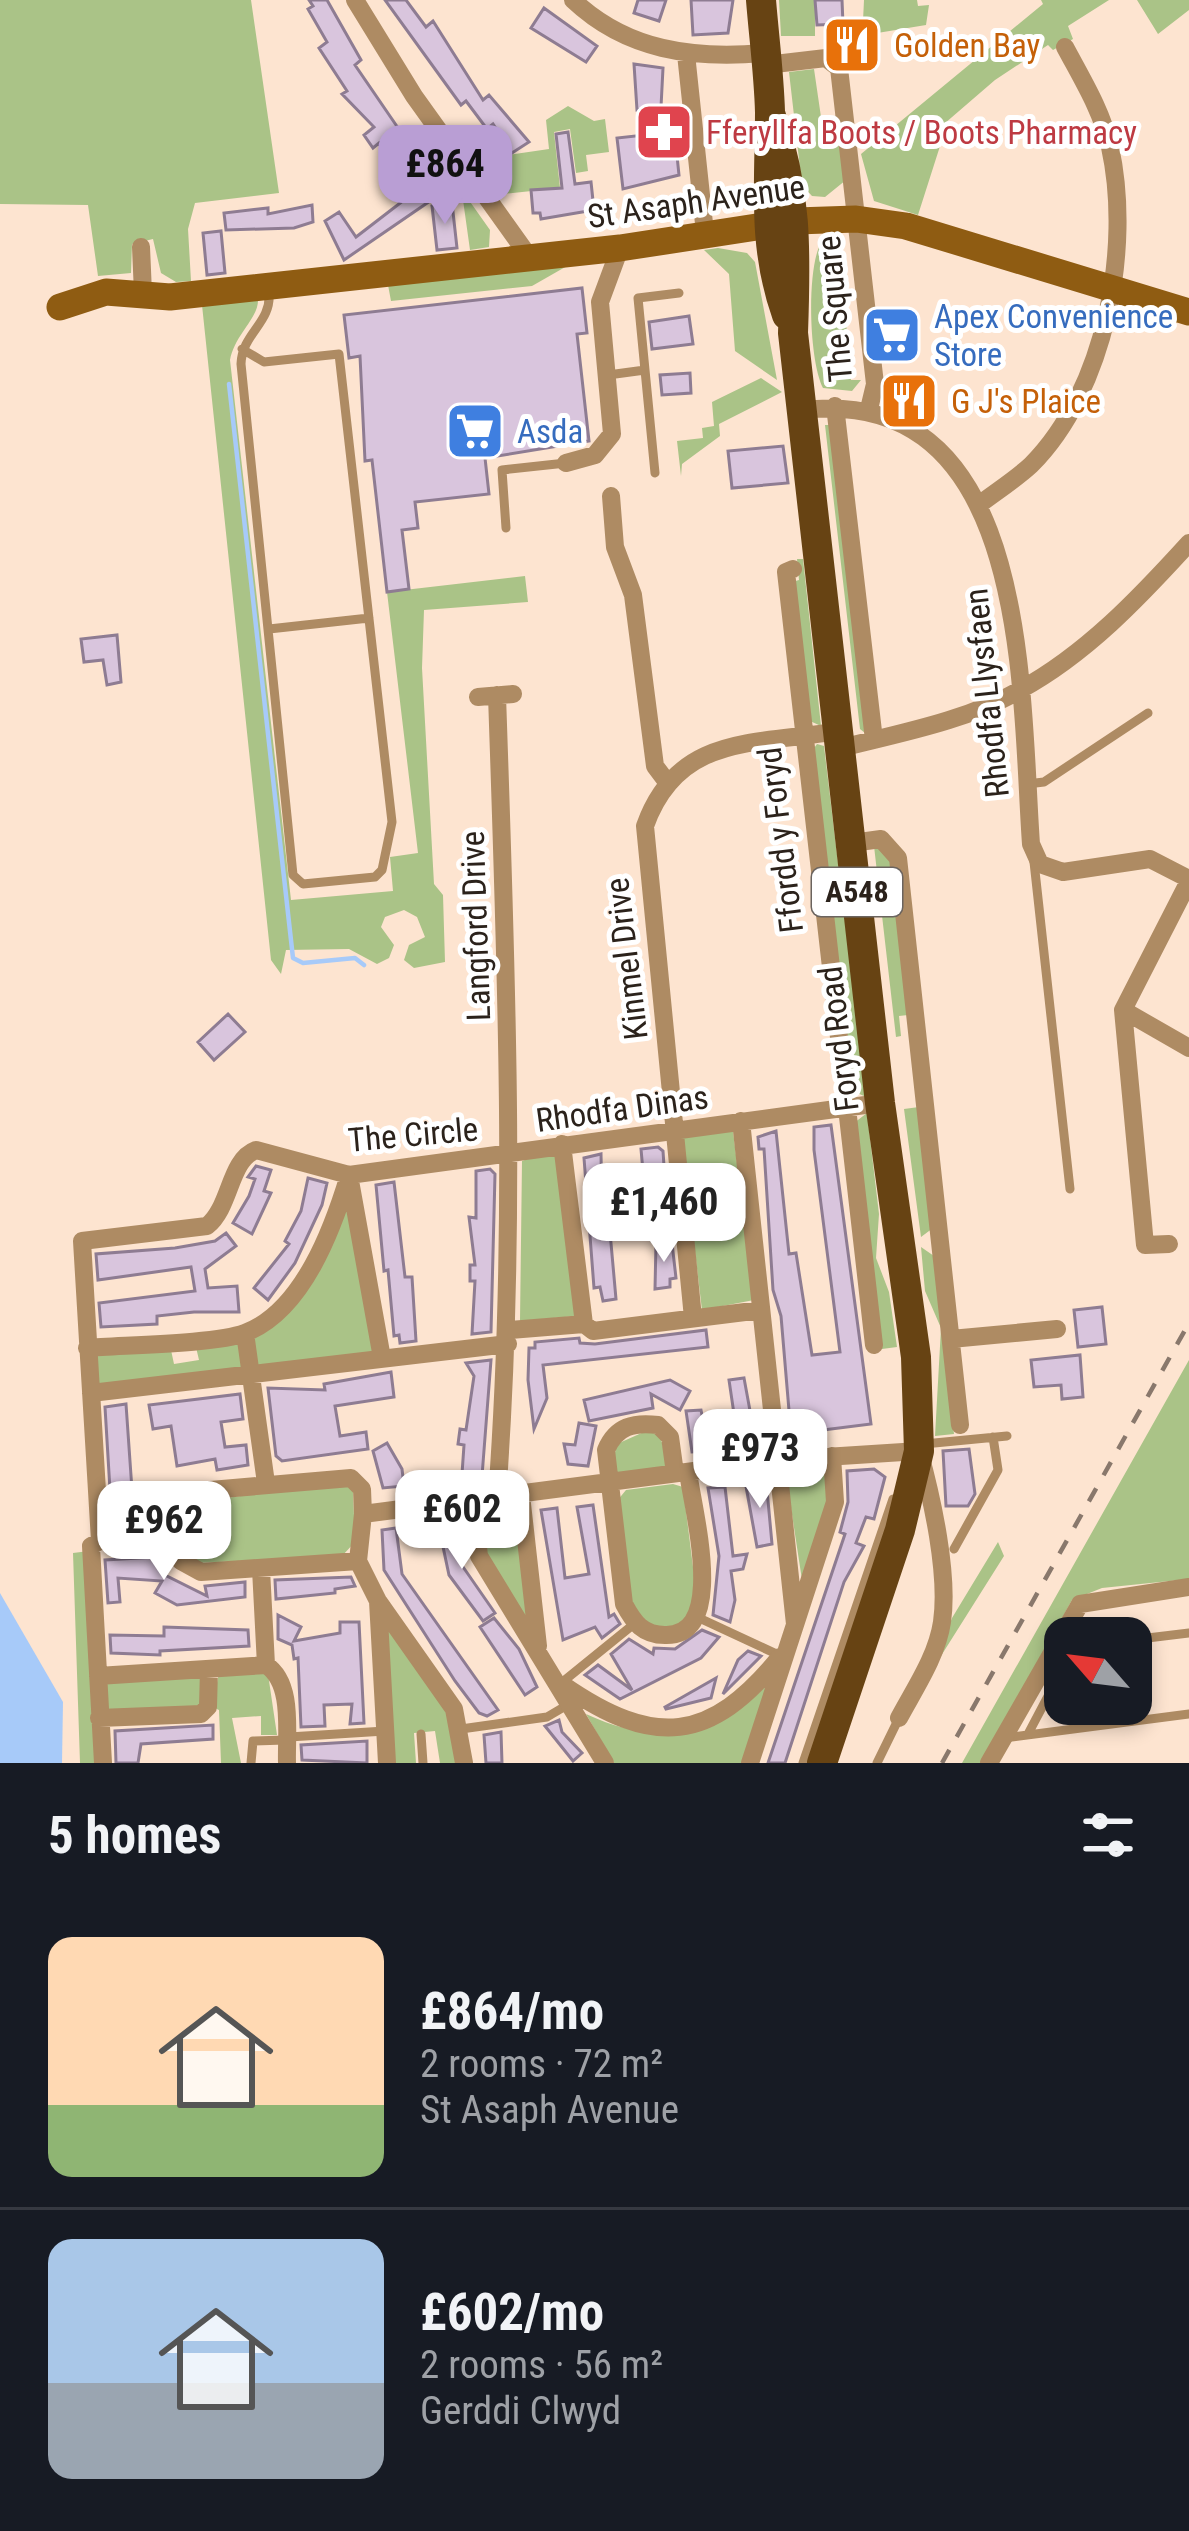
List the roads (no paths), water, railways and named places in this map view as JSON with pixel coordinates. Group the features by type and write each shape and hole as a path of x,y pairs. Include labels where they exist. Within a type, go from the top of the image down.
{"main road":[{"path":"761,0 765,59"},
{"name":"Foryd Road","path":"765,59 793,333 819,408 840,740 880,1102 911,1282 917,1400 909,1455"},
{"name":"A548","path":"822,1763 900,1530 909,1455"}],"street":[{"path":"356,0 414,96 530,258"},
{"path":"573,0 615,32 686,54 765,59"},
{"path":"980,504 1032,464 1067,415 1115,290 1118,223 1110,148 1065,46"},
{"path":"686,54 705,233"},
{"name":"The Square","path":"765,59 826,58 837,63 875,384 869,409"},
{"name":"St Asaph Avenue","path":"60,307 106,292 170,297 856,219 906,226 1189,312"},
{"path":"140,248 143,293"},
{"path":"566,463 606,448 614,422 600,302 620,248"},
{"path":"819,408 874,740"},
{"name":"Rhodfa Llysfaen","path":"819,408 869,409 948,459 980,504 1009,596 1036,856"},
{"path":"611,496 606,522 633,595 651,678 655,766 667,782 698,756 716,749 805,737 874,740 938,723 1020,691 1127,611 1189,543"},
{"name":"Ffordd y Foryd","path":"793,569 786,572 874,1345"},
{"name":"Langford Drive","path":"496,695 513,1154 509,1337 497,1497"},
{"name":"Kinmel Drive","path":"667,782 652,807 643,844 693,1318"},
{"path":"852,843 880,839 898,858 961,1425"},
{"path":"1036,856 1040,864 1064,872 1150,860 1189,880 1124,1010 1144,1245 1169,1244"},
{"path":"1124,1010 1189,1048"},
{"name":"Rhodfa Dinas","path":"513,1154 880,1102"},
{"path":"741,1121 795,1624"},
{"path":"562,1144 584,1324"},
{"name":"The Circle","path":"87,1348 82,1241 207,1226 222,1214 242,1159 256,1150 349,1175 513,1154"},
{"path":"100,1541 87,1348 245,1333 287,1300 315,1263 349,1175"},
{"path":"349,1175 382,1358"},
{"path":"911,1282 940,1240"},
{"path":"92,1393 251,1377 584,1324 593,1330 761,1310"},
{"path":"951,1339 1057,1330"},
{"path":"245,1333 266,1483"},
{"path":"638,1424 664,1428 682,1473 704,1601 693,1626 676,1636 652,1635 634,1624 624,1604 609,1480 610,1442 618,1430 638,1424"},
{"path":"363,1514 778,1460 909,1455 932,1499 943,1618 929,1660 899,1718"},
{"path":"750,1763 835,1502 832,1456"},
{"path":"358,1561 191,1570 182,1561 188,1498 199,1491 351,1478 362,1489 358,1561 378,1601 454,1708 464,1763"},
{"path":"521,1496 539,1655"},
{"path":"473,1501 478,1556 605,1763"},
{"path":"103,1763 91,1546 100,1541 181,1536"},
{"path":"262,1569 266,1665"},
{"path":"989,1763 1080,1604 1189,1587"},
{"path":"378,1601 387,1763"},
{"path":"557,1682 633,1724 694,1725 746,1699 784,1653"},
{"path":"98,1676 266,1665 280,1677 287,1763"},
{"path":"100,1718 201,1714 208,1707 208,1670"}],"lane":[{"path":"242,349 264,362 339,354 392,822 382,870 375,877 303,884 293,875 242,349 269,310 269,287"},
{"path":"656,473 638,298 679,293"},
{"path":"608,375 645,370"},
{"path":"506,528 502,470 566,463"},
{"path":"269,629 369,618"},
{"path":"1027,784 1044,782 1148,713"},
{"path":"1036,856 1032,869 1070,1190"},
{"path":"895,1197 887,1238 890,1260 911,1282"},
{"path":"917,1400 927,1334"},
{"path":"909,1455 1007,1436"},
{"path":"954,1549 998,1470 993,1437"},
{"path":"802,1763 896,1490"},
{"path":"697,1617 784,1653"},
{"path":"557,1682 634,1624"},
{"path":"1152,1638 1189,1634"},
{"path":"461,1730 547,1717 569,1704"},
{"path":"1028,1734 1044,1704"},
{"path":"1004,1738 1189,1714"},
{"path":"877,1763 899,1718"},
{"path":"251,1763 253,1741 385,1731"},
{"path":"421,1734 423,1763"}],"water":[{"path":"0,1593 63,1702 62,1763 0,1763"}],"waterway":[{"path":"229,384 293,958 303,963 355,958 364,965"}],"railway":[{"path":"942,1763 1189,1323"}],"place":[{"name":"Golden Bay","path":"852,45"},
{"name":"Fferyllfa Boots / Boots Pharmacy","path":"664,132"},
{"name":"Apex Convenience Store","path":"892,335"},
{"name":"G J's Plaice","path":"909,401"},
{"name":"Asda","path":"475,431"}]}
